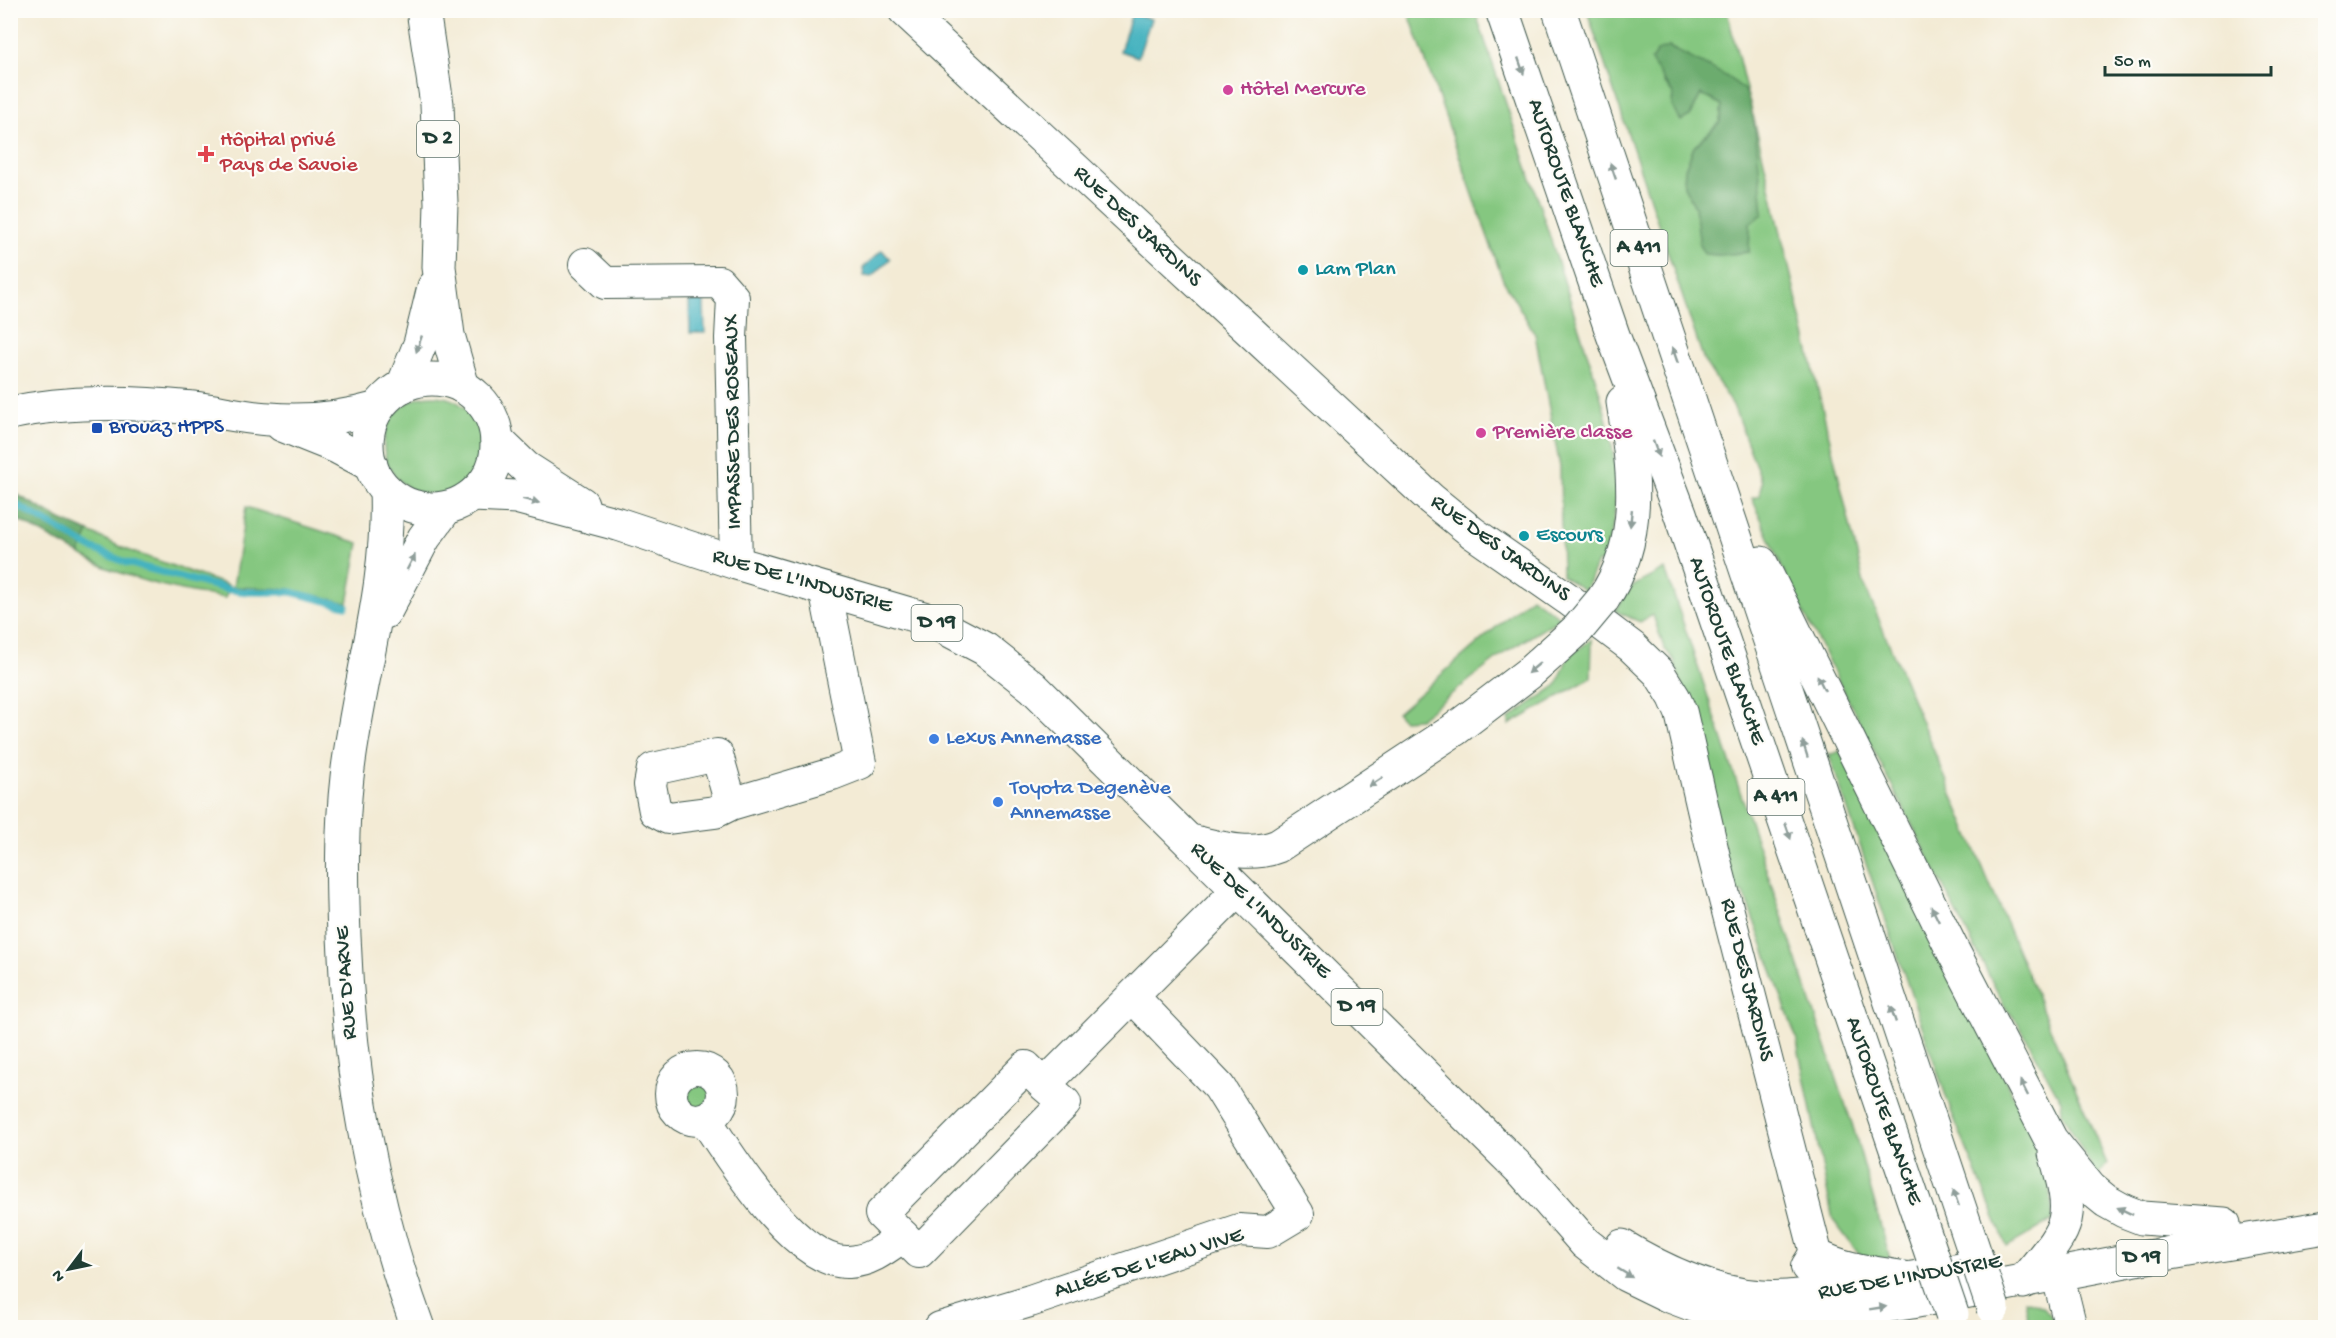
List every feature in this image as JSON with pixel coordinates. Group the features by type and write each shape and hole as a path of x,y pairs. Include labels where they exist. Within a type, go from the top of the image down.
{"main road":[{"name":"D 2","path":"423,10 437,104 441,203 439,267 448,335 464,387"},
{"name":"AUTOROUTE BLANCHE","path":"1502,10 1613,335 1680,513 1923,1270 1955,1321"},
{"name":"AUTOROUTE BLANCHE","path":"1559,10 1996,1318"},
{"name":"D 2","path":"403,386 420,344 439,267"},
{"path":"1189,841 1244,852 1262,851 1278,846 1454,730 1529,673 1578,629 1603,599 1614,581 1624,558 1630,530 1633,494 1629,436 1613,335"},
{"path":"270,420 337,447 378,477 401,501 418,507 459,501 480,488 492,470 497,440 487,409 472,393 452,382 414,381 403,386 385,399 373,416 368,435 378,477"},
{"path":"10,413 32,409 121,403 194,408 270,420 328,419 378,408"},
{"path":"1694,411 1763,567 1953,951 2051,1140 2065,1187 2067,1215 2052,1265"},
{"name":"RUE DE L'INDUSTRIE","path":"497,440 526,468 543,480 618,524"},
{"name":"RUE D'ARVE","path":"378,477 387,540 374,633 361,684 346,780 342,888 346,997 354,1074 376,1192 393,1254 418,1328"},
{"name":"RUE DE L'INDUSTRIE","path":"459,501 516,497 618,524 736,564 930,620 985,649 1033,687 1524,1173 1598,1230 1631,1252 1665,1269 1707,1313 1774,1319 1837,1312 2023,1282 2052,1265 2224,1224 2325,1207"},
{"name":"RUE D'ARVE","path":"374,633 424,538 459,501"},
{"path":"2051,1140 2090,1188 2106,1201 2124,1211 2142,1218 2224,1224"},
{"name":"RUE DE L'INDUSTRIE","path":"1707,1313 1760,1297 1784,1298 1837,1312 1923,1270 2052,1265 2141,1258 2325,1227"}],"street":[{"name":"RUE DES JARDINS","path":"904,10 1431,499 1632,647 1667,684 1681,713 1714,857 1815,1254 1837,1312"},
{"name":"IMPASSE DES ROSEAUX","path":"585,264 605,283 719,282 733,298 731,338 736,564"},
{"path":"731,804 832,774 860,763 825,589"},
{"path":"1044,1085 1238,890"},
{"name":"ALLÉE DE L'EAU VIVE","path":"940,1328 1030,1301 1239,1230 1268,1232 1298,1214 1219,1087 1133,997"},
{"path":"1026,1067 1044,1085 1065,1103 919,1252 881,1214 1026,1067"},
{"path":"705,1119 755,1192 798,1238 813,1250 838,1261 858,1261 879,1253 903,1236"},
{"path":"1784,1298 1815,1254 1850,1268 1923,1270"},
{"path":"2052,1265 2071,1328"}],"green space":[{"path":"1408,11 1475,11 1598,386 1612,448 1616,493 1610,540 1602,562 1597,562 1585,591 1562,576 1560,467 1535,334 1503,280"},
{"path":"1587,11 1727,11 1747,93 1726,77 1669,47 1663,81 1673,94 1672,106 1690,116 1701,94 1722,105 1720,122 1694,147 1685,169 1684,186 1695,207 1705,254 1749,252 1750,223 1763,214 1753,115 1864,584 2107,1164 2097,1177 2062,1113 2061,1101 2018,1023 2005,1007 1790,586 1752,498 1759,496 1762,482 1733,405 1704,361"},
{"path":"1669,47 1728,78 1745,91 1749,99 1755,130 1763,214 1750,223 1749,252 1705,254 1700,247 1695,207 1684,186 1685,169 1694,147 1720,122 1722,105 1701,94 1690,116 1681,121 1672,106 1673,94 1651,61 1657,51"},
{"path":"433,396 452,400 467,411 478,426 482,445 478,464 467,479 452,490 433,494 414,490 399,479 388,464 384,445 388,426 399,411 414,400"},
{"path":"11,491 61,520 89,532 79,554 11,516"},
{"path":"246,507 359,543 348,603 289,589 233,587"},
{"path":"89,532 125,549 230,586 225,598 150,582 96,563 79,554"},
{"path":"1665,569 1854,1130 1890,1259 1861,1257 1833,1220 1796,1037 1744,893 1733,890 1700,747 1674,660 1664,648 1653,615 1640,622 1615,611 1631,587"},
{"path":"1531,597 1561,618 1507,651 1419,719 1403,720 1397,713"},
{"path":"1592,639 1591,678 1509,725 1509,719 1557,685 1568,657"},
{"path":"1840,751 2049,1167 2053,1220 2007,1247 1951,1111 1829,755"},
{"path":"697,1075 704,1076 710,1081 715,1087 715,1101 710,1107 704,1112 697,1113 690,1112 684,1107 679,1101 678,1094 679,1087 684,1081 690,1076"},
{"path":"2025,1300 2045,1309 2057,1327 2030,1327"}],"water":[{"path":"1132,13 1151,19 1138,57 1120,51"},
{"path":"882,250 890,259 872,277 864,276 863,268"},
{"path":"696,298 704,302 705,333 690,333 689,302"}],"waterway":[{"path":"10,501 91,548 127,563 230,590 291,592 346,606"}],"place":[{"name":"Hôtel Mercure","path":"1228,90"},
{"name":"Hôpital privé Pays de Savoie","path":"206,154"},
{"name":"Lam Plan","path":"1303,270"},
{"name":"Brouaz HPPS","path":"97,428"},
{"name":"Première classe","path":"1481,433"},
{"name":"Escours","path":"1524,536"},
{"name":"Lexus Annemasse","path":"934,739"},
{"name":"Toyota Degenève Annemasse","path":"998,802"}]}
